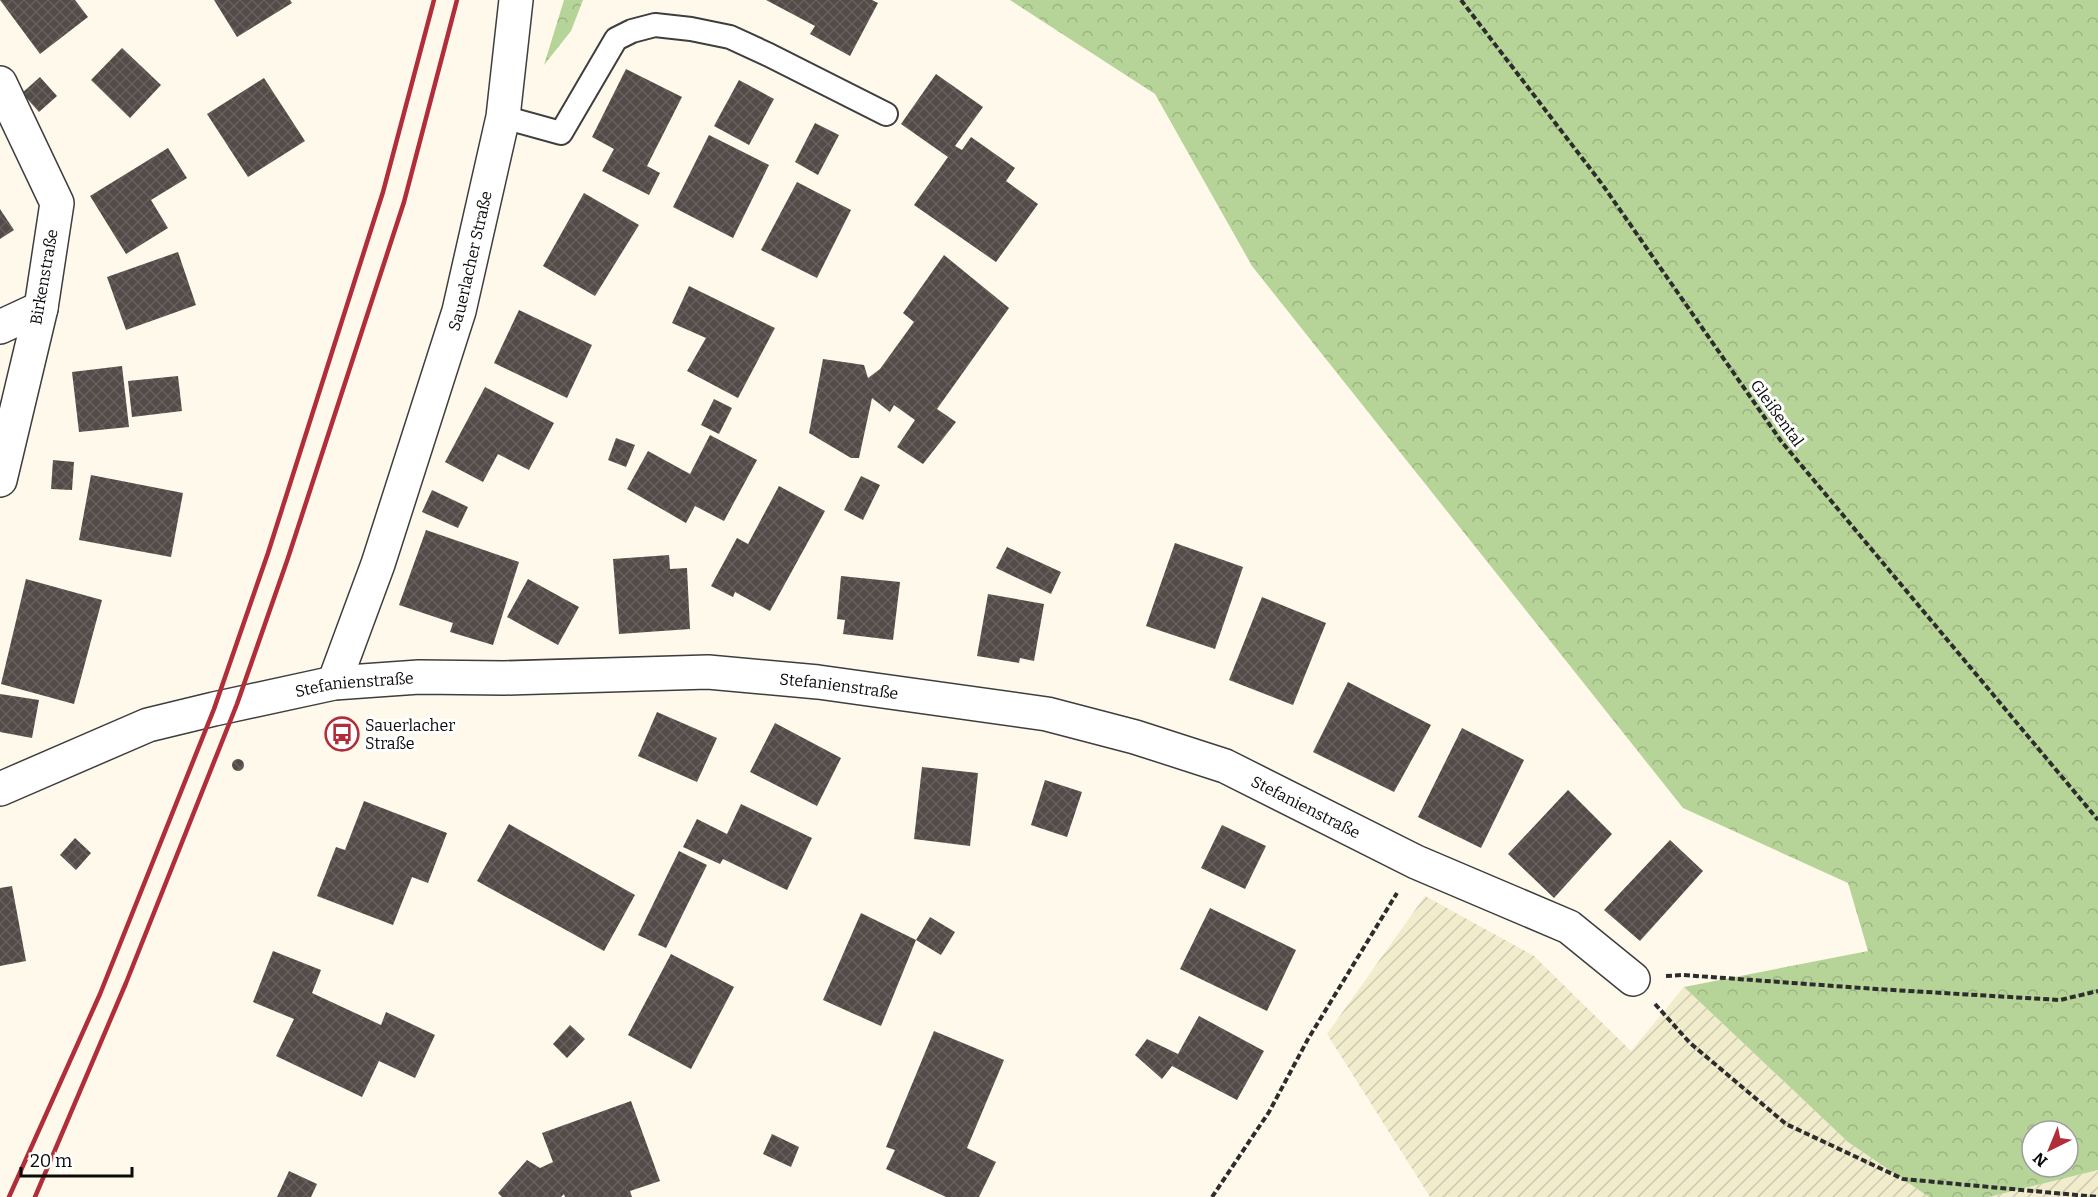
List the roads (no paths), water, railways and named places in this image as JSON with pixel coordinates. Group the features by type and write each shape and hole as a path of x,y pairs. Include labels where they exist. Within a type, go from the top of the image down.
{"street":[{"name":"Sauerlacher Straße","path":"334,683 378,564 459,310 503,117 516,0"},
{"name":"Birkenstraße","path":"0,83 57,203 40,308 0,480"},
{"path":"0,327 40,308"},
{"name":"Stefanienstraße","path":"0,789 148,725 334,683 419,677 504,678 708,672 818,682 1047,714 1135,737 1225,766 1416,862 1569,927 1633,978"}],"lane":[{"path":"503,117 561,133 616,39 632,31 655,25 730,37 886,114"}],"railway":[{"path":"9,1197 100,994 214,709 268,553 383,192 434,0"},
{"path":"35,1197 126,983 237,704 288,558 404,202 457,0"}],"place":[{"name":"Sauerlacher Straße","path":"342,734"}]}
